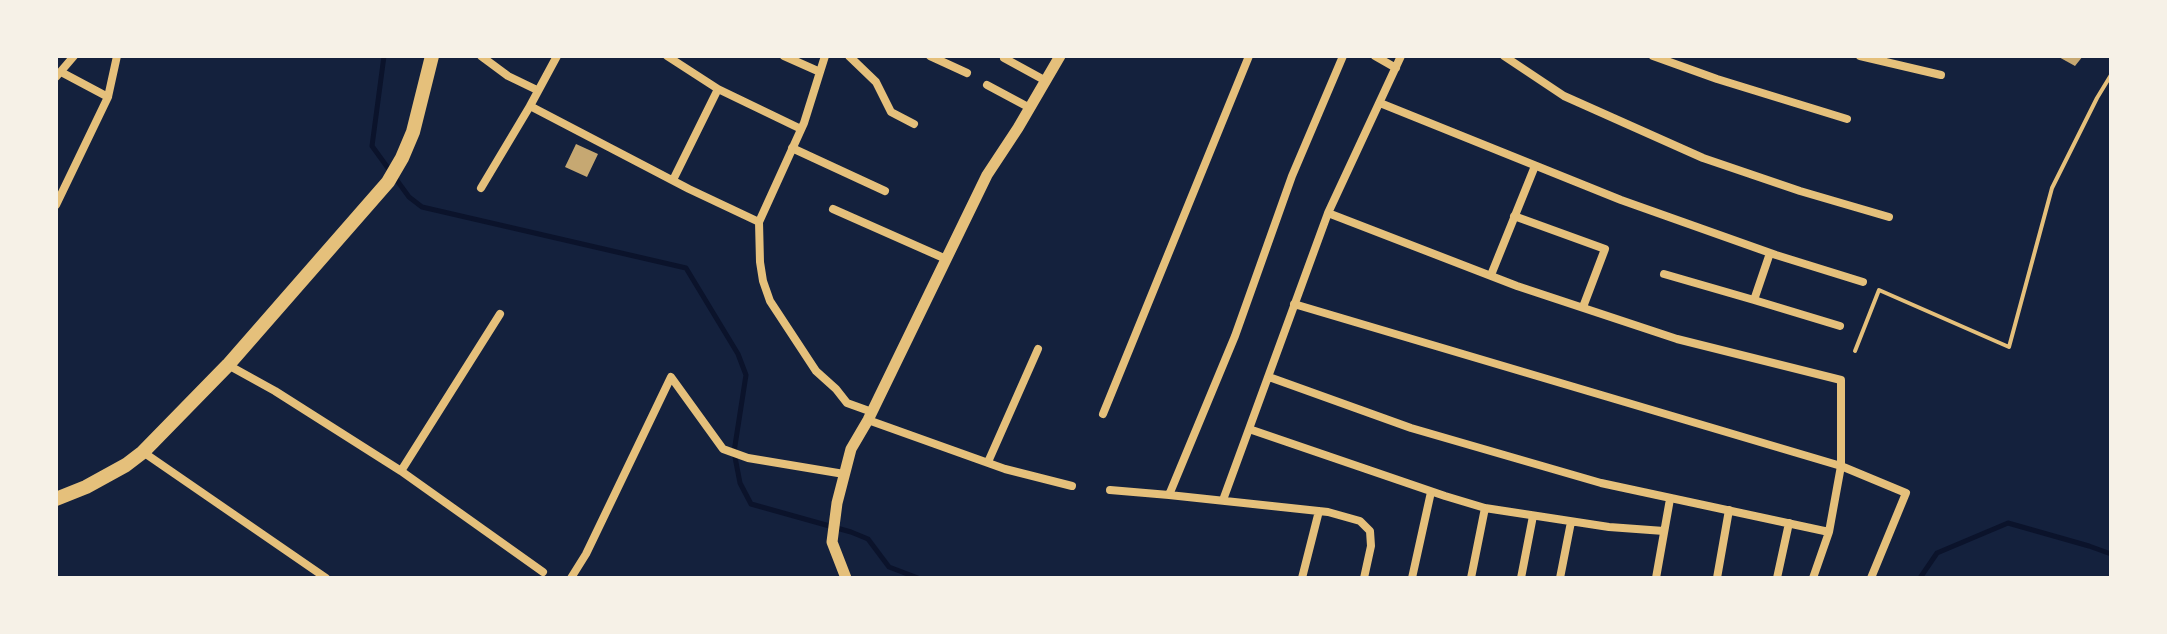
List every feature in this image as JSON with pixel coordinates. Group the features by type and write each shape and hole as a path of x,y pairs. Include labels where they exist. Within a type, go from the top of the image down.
{"highway":[{"path":"56,499 86,487 143,452 228,365 388,182 413,132 432,56"}],"street":[{"path":"74,56 58,74 108,97"},
{"path":"56,205 108,97 117,56"},
{"path":"481,56 508,76 537,90"},
{"path":"481,188 557,56"},
{"path":"667,56 718,89 801,129"},
{"path":"784,56 820,72"},
{"path":"825,56 801,129 759,222 760,262 770,301 816,371 847,403 870,416 988,462 1072,486"},
{"path":"849,56 876,82 891,112 914,124"},
{"path":"930,56 967,73"},
{"path":"1005,56 1046,81"},
{"path":"846,578 832,542 837,503 851,449 987,175 1060,56"},
{"path":"1103,414 1249,56"},
{"path":"1169,495 1235,336 1292,176 1343,56"},
{"path":"1375,56 1396,68"},
{"path":"1223,500 1328,213 1401,56"},
{"path":"1504,56 1564,96 1703,158 1889,217"},
{"path":"1653,56 1847,119"},
{"path":"1860,56 1941,75"},
{"path":"1910,69 1912,56"},
{"path":"987,85 1030,108"},
{"path":"673,180 718,89"},
{"path":"1380,103 1621,200 1863,282"},
{"path":"530,106 759,222"},
{"path":"792,148 885,191"},
{"path":"1491,275 1535,166"},
{"path":"833,209 946,259"},
{"path":"1328,213 1491,275 1677,339 1841,380 1841,466 1829,532 1813,578"},
{"path":"1514,216 1605,249 1583,307"},
{"path":"1754,300 1770,253"},
{"path":"1664,274 1840,326"},
{"path":"1294,304 1841,466 1906,493 1871,578"},
{"path":"401,471 500,314"},
{"path":"988,462 1038,349"},
{"path":"228,365 401,471 543,572"},
{"path":"571,578 586,554 671,377 723,449 742,456 844,474"},
{"path":"1269,377 1411,428 1601,483 1829,532"},
{"path":"1249,429 1485,508 1609,527 1664,531"},
{"path":"143,452 326,578"},
{"path":"1110,490 1319,511 1360,521 1370,531 1371,546 1364,578"},
{"path":"1412,578 1431,492"},
{"path":"1656,578 1670,499"},
{"path":"1471,578 1485,508"},
{"path":"1717,578 1729,510"},
{"path":"1302,578 1319,511"},
{"path":"1521,578 1533,516"},
{"path":"1560,578 1571,522"},
{"path":"1777,578 1789,523"}],"lane":[{"path":"1855,351 1879,290 2009,347 2052,188 2111,75"}],"building":[{"path":"2057,56 2083,56 2075,66"},
{"path":"576,144 598,154 587,177 565,167"}],"waterway":[{"path":"384,56 372,146 409,197 422,207 686,268 738,354 746,375 734,452 740,483 751,504 868,539 889,567 918,578"},
{"path":"1920,578 1937,553 2008,523 2111,554"}]}
